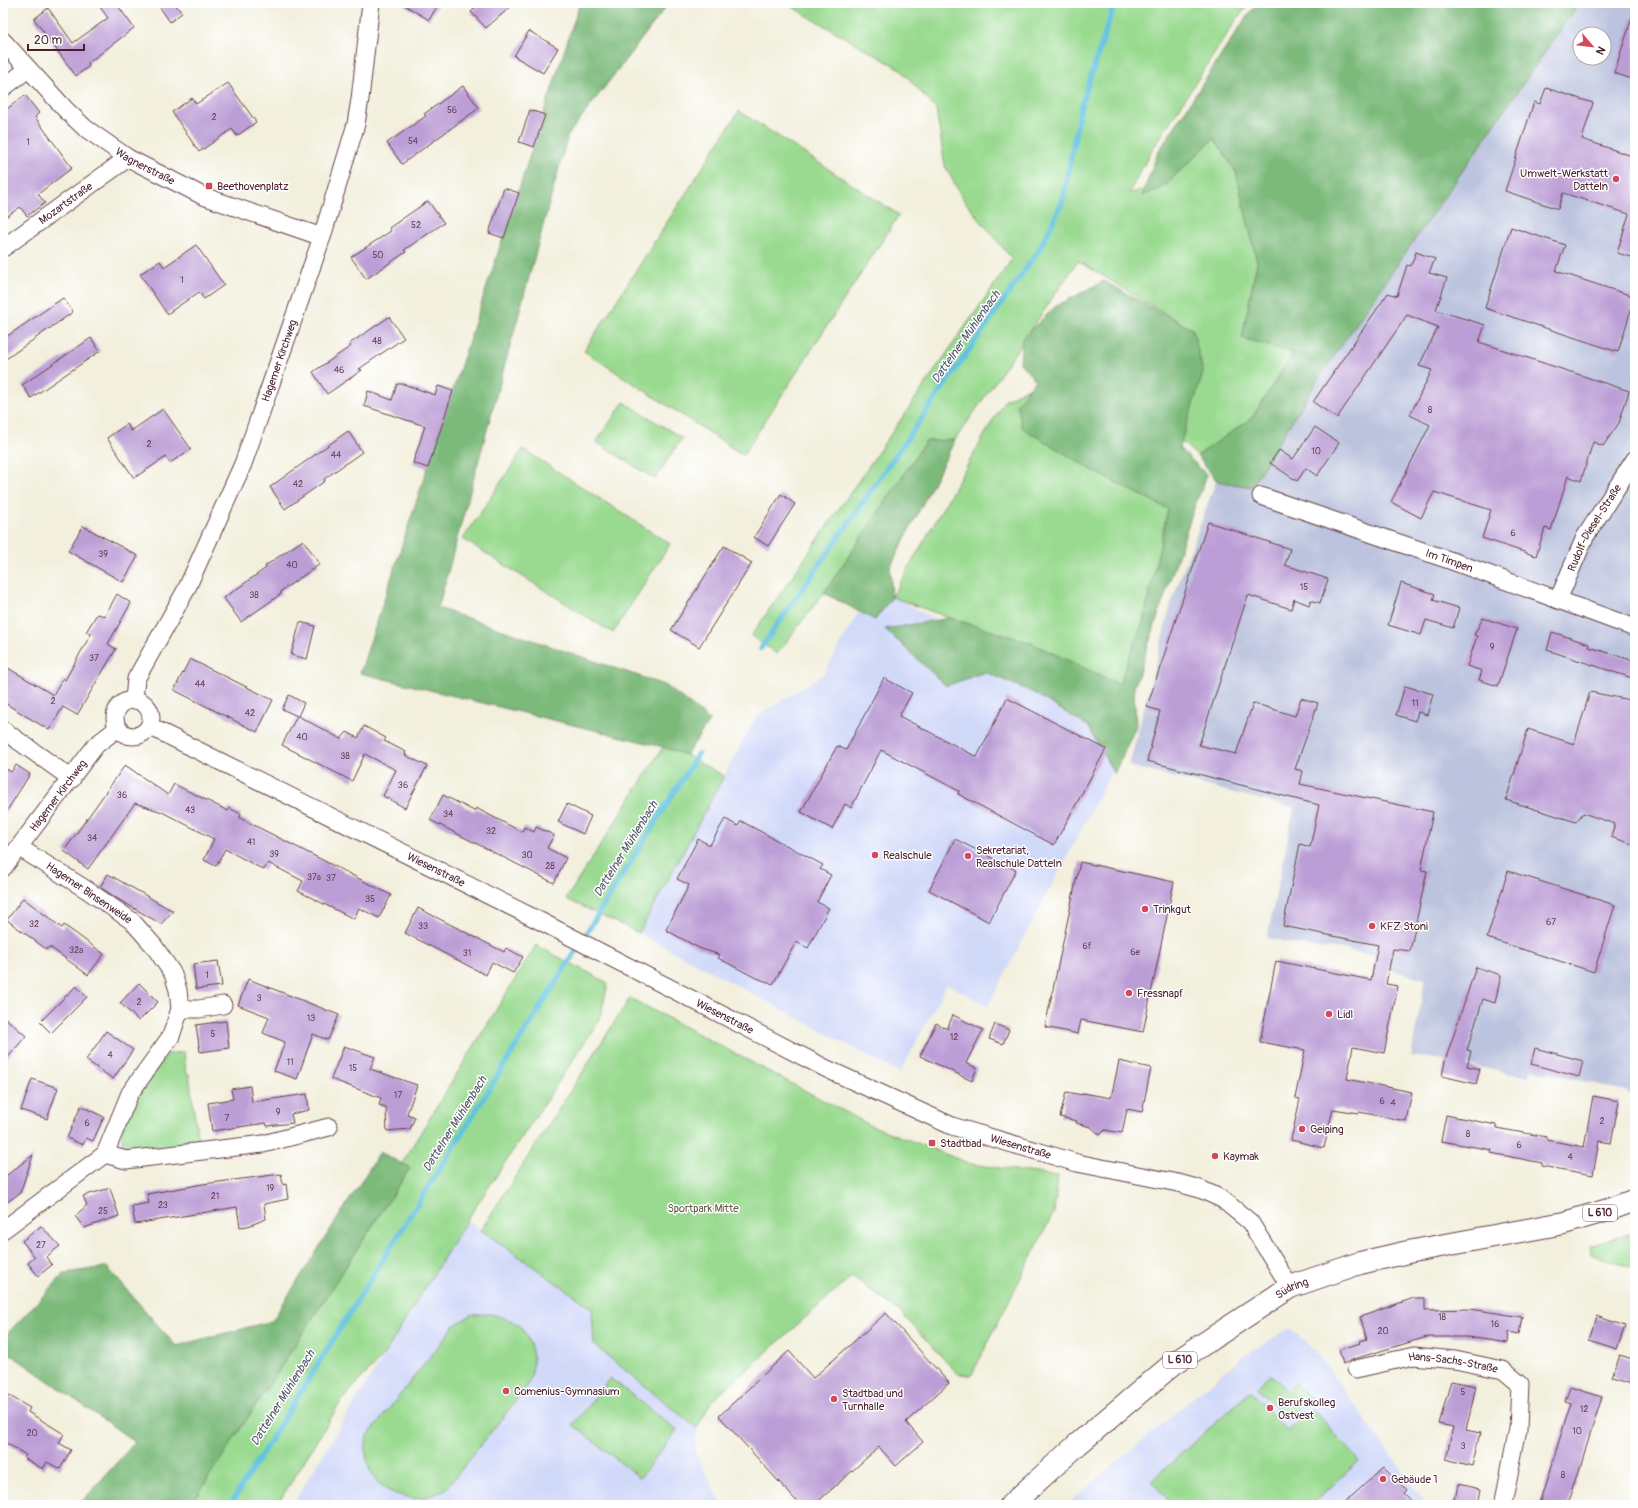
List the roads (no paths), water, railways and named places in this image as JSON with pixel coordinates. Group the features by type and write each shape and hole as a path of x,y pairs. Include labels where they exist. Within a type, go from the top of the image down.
{"main road":[{"name":"Südring","path":"1011,1505 1068,1453 1173,1364 1290,1287 1360,1262 1564,1223 1635,1200"}],"street":[{"name":"Hagemer Kirchweg","path":"134,700 136,679 186,590 243,464 322,237 356,124 371,3"},
{"name":"Wagnerstraße","path":"3,41 66,110 85,128 128,158 203,196 322,237"},
{"path":"3,88 28,69"},
{"name":"Mozartstraße","path":"3,248 128,158"},
{"name":"Rudolf-Diesel-Straße","path":"1558,600 1585,537 1635,459"},
{"name":"Im Timpen","path":"1261,496 1452,560 1635,628"},
{"path":"134,700 142,702 149,708 151,717 150,726 143,733 134,736 125,735 118,728 115,715 118,707 125,701 134,700"},
{"name":"Wiesenstraße","path":"150,726 542,922 826,1069 952,1126 1077,1163 1178,1183 1222,1199 1250,1222 1290,1287"},
{"name":"Hagemer Kirchweg","path":"3,868 20,848 96,745 118,728"},
{"path":"3,730 72,779"},
{"name":"Hagemer Binsenweide","path":"20,848 87,890 132,921 154,946 173,974 178,990 180,1009 171,1036 130,1093 105,1154"},
{"path":"180,1009 198,1009 223,1005"},
{"path":"3,1230 105,1154 126,1160 263,1144 329,1127"},
{"name":"Hans-Sachs-Straße","path":"1356,1370 1414,1356 1420,1356 1455,1360 1503,1370 1520,1384 1518,1429 1503,1505"}],"waterway":[{"name":"Dattelner Mühlenbach","path":"761,648 1039,250 1062,203 1081,106 1115,3"},
{"name":"Dattelner Mühlenbach","path":"230,1505 698,754"}],"place":[{"name":"Umwelt-Werkstatt Datteln","path":"1616,179"},
{"name":"Beethovenplatz","path":"209,186"},
{"name":"Realschule","path":"875,855"},
{"name":"Sekretariat, Realschule Datteln","path":"968,856"},
{"name":"Trinkgut","path":"1145,909"},
{"name":"KFZ Stoni","path":"1372,926"},
{"name":"Fressnapf","path":"1129,993"},
{"name":"Lidl","path":"1329,1014"},
{"name":"Geiping","path":"1302,1129"},
{"name":"Stadtbad","path":"932,1143"},
{"name":"Kaymak","path":"1215,1156"},
{"name":"Comenius-Gymnasium","path":"506,1391"},
{"name":"Stadtbad und Turnhalle","path":"834,1399"},
{"name":"Berufskolleg Ostvest","path":"1270,1408"},
{"name":"Gebäude 1","path":"1383,1479"}],"park label":[{"name":"Sportpark Mitte","path":"703,1208"}]}
